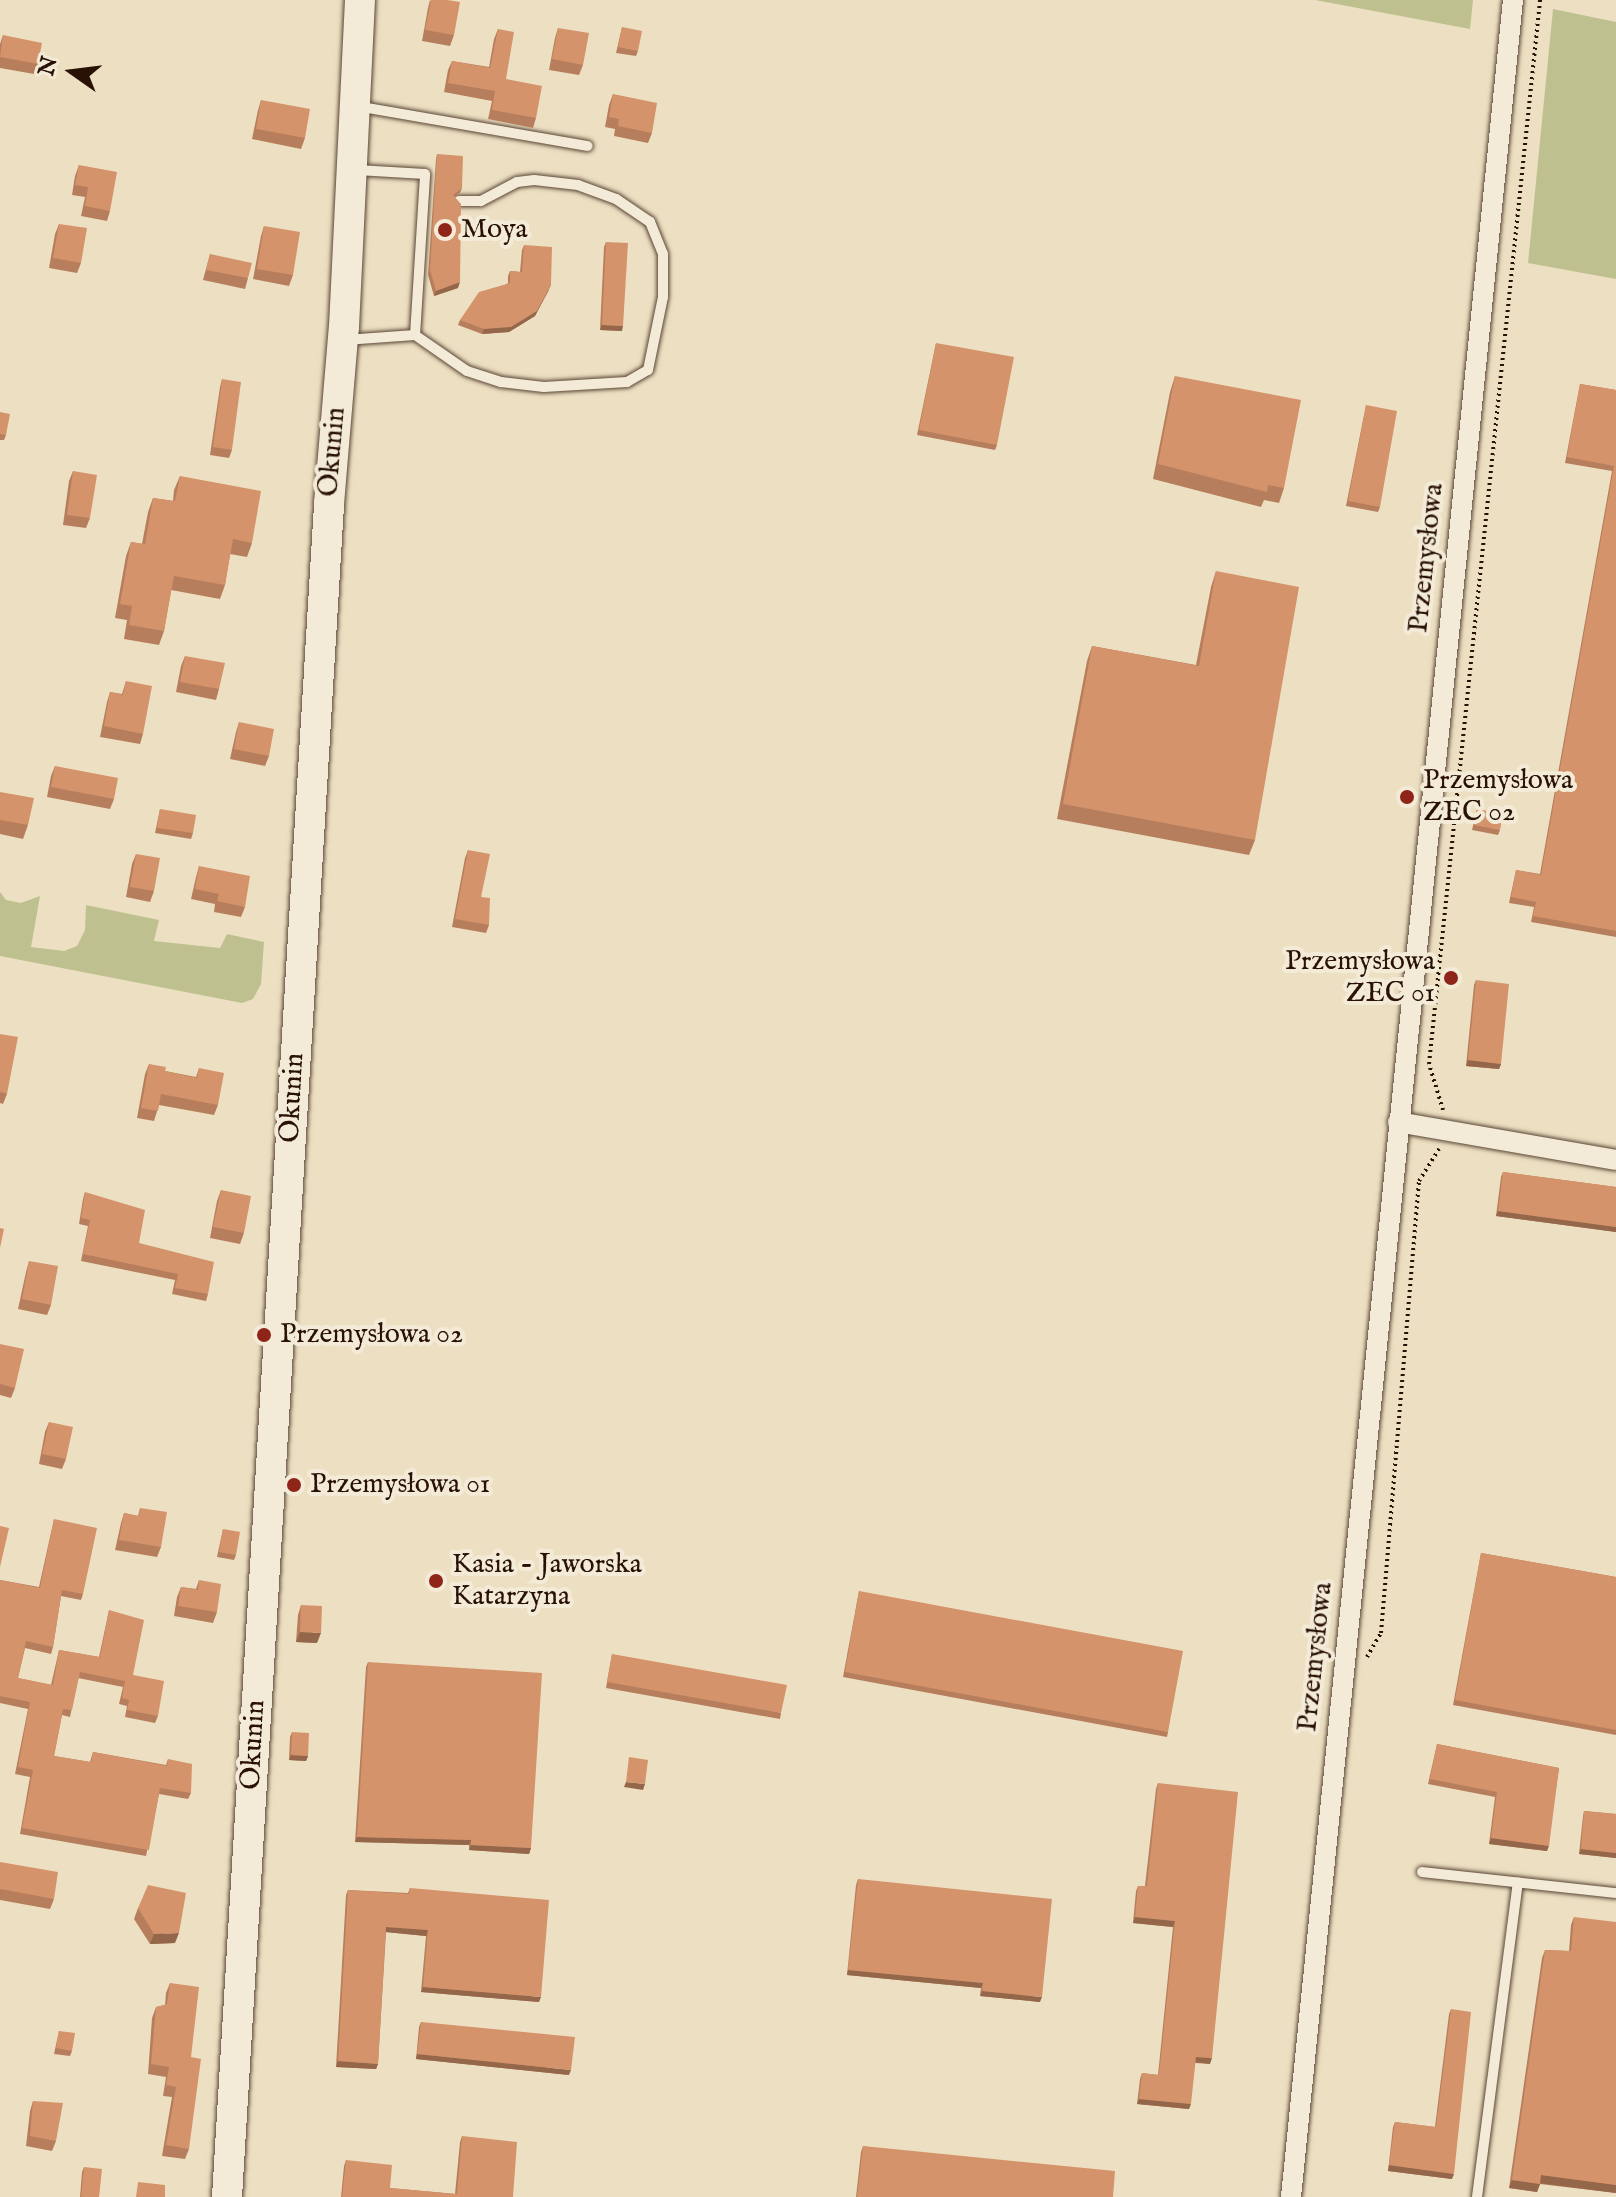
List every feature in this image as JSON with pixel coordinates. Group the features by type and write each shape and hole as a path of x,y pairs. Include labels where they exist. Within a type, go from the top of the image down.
{"main road":[{"name":"Okunin","path":"227,2197 343,340 360,0"}],"street":[{"name":"Przemysłowa","path":"1291,2197 1513,0"},
{"path":"1398,1122 1616,1160"}],"lane":[{"path":"354,105 588,146"},
{"path":"351,170 425,174 428,199 415,335"},
{"path":"343,340 415,335 467,371 501,382 544,387 627,382 648,370 663,297 663,254 650,222 616,199 578,185 534,180 517,182 481,201 459,201"},
{"path":"1422,1872 1616,1893"},
{"path":"1477,2197 1518,1883"}],"path":[{"path":"1446,1119 1429,1064 1540,0"},
{"path":"1363,1664 1381,1633 1419,1181 1444,1141"}],"green space":[{"path":"1315,0 1473,0 1470,29"},
{"path":"1553,9 1616,22 1616,279 1528,263"},
{"path":"0,892 6,900 21,903 40,896 31,947 64,951 77,946 85,930 86,905 159,920 154,941 220,948 227,934 264,942 261,984 253,999 242,1003 0,956"}],"building":[{"path":"431,0 460,2 454,35 425,30"},
{"path":"622,27 642,31 638,51 618,47"},
{"path":"558,28 589,33 583,65 552,59"},
{"path":"498,29 514,32 506,79 542,86 536,118 492,110 495,91 448,83 452,61 490,68"},
{"path":"3,35 42,43 38,64 0,57"},
{"path":"613,94 657,103 652,133 618,126 619,119 609,117"},
{"path":"261,100 310,109 305,138 256,129"},
{"path":"437,154 463,156 462,188 453,195 461,204 460,282 436,291 430,270"},
{"path":"79,165 117,172 110,211 85,206 88,187 75,185"},
{"path":"59,224 87,228 81,263 53,258"},
{"path":"264,226 300,232 293,275 257,269"},
{"path":"606,242 628,243 623,326 602,325"},
{"path":"524,245 552,247 551,285 537,311 511,327 484,329 460,320 479,292 510,283 510,271 522,272"},
{"path":"210,254 252,263 248,278 206,270"},
{"path":"936,343 1014,357 997,445 919,430"},
{"path":"1175,376 1301,400 1284,488 1268,485 1267,492 1158,464"},
{"path":"222,379 241,382 232,450 213,447"},
{"path":"1580,384 1616,390 1616,931 1533,916 1536,902 1511,897 1516,870 1541,875 1614,466 1567,457"},
{"path":"1366,405 1397,411 1380,507 1348,501"},
{"path":"0,412 10,414 6,435 0,434"},
{"path":"73,471 97,475 90,518 67,515"},
{"path":"180,476 261,491 252,543 233,539 225,585 174,576 164,631 129,625 132,606 120,604 131,542 145,544 153,498 175,501"},
{"path":"1216,571 1299,587 1255,840 1063,804 1092,646 1199,666"},
{"path":"185,656 225,663 219,689 180,682"},
{"path":"126,681 152,686 143,734 104,726 110,692 123,695"},
{"path":"239,722 274,729 269,756 234,749"},
{"path":"55,766 118,778 114,799 51,787"},
{"path":"0,792 34,798 28,825 0,820"},
{"path":"160,809 196,815 193,833 157,828"},
{"path":"1477,809 1503,814 1500,830 1474,825"},
{"path":"468,850 490,854 481,897 490,898 489,925 455,919"},
{"path":"136,854 160,858 154,891 130,887"},
{"path":"199,866 250,876 245,907 217,901 219,894 195,889"},
{"path":"1476,980 1509,984 1501,1064 1468,1060"},
{"path":"0,1034 18,1037 7,1094 0,1092"},
{"path":"149,1064 197,1078 199,1068 224,1073 218,1105 161,1094 158,1111 141,1108"},
{"path":"1503,1172 1616,1187 1616,1227 1498,1211"},
{"path":"221,1190 251,1196 244,1233 213,1227"},
{"path":"85,1192 145,1210 139,1243 214,1262 208,1294 175,1288 178,1274 83,1254 90,1220 81,1218"},
{"path":"29,1261 58,1266 51,1305 22,1299"},
{"path":"0,1344 24,1349 15,1388 0,1384"},
{"path":"49,1422 73,1427 66,1459 42,1454"},
{"path":"140,1508 167,1512 161,1547 119,1540 124,1513 139,1516"},
{"path":"54,1519 97,1528 83,1594 62,1590 53,1647 26,1641 18,1678 53,1685 59,1650 100,1657 109,1610 144,1620 133,1675 164,1681 158,1716 127,1710 129,1700 122,1698 125,1681 80,1672 72,1710 63,1709 54,1756 91,1762 93,1752 167,1766 168,1759 192,1764 191,1793 160,1788 149,1850 22,1828 33,1770 18,1767 30,1702 0,1696 0,1580 40,1588"},
{"path":"0,1526 9,1528 0,1567"},
{"path":"223,1529 240,1532 236,1555 219,1552"},
{"path":"1481,1553 1616,1577 1616,1730 1455,1700"},
{"path":"199,1580 221,1584 217,1612 178,1606 181,1587 198,1590"},
{"path":"859,1591 1183,1651 1168,1732 845,1672"},
{"path":"301,1605 322,1606 321,1633 300,1632"},
{"path":"612,1654 787,1685 781,1713 607,1682"},
{"path":"368,1662 542,1673 531,1848 471,1845 471,1840 357,1837"},
{"path":"292,1732 309,1733 308,1756 291,1755"},
{"path":"1437,1744 1559,1768 1549,1846 1491,1838 1497,1792 1430,1779"},
{"path":"629,1757 648,1760 645,1784 626,1782"},
{"path":"1158,1783 1238,1792 1212,2058 1196,2057 1191,2104 1139,2099 1142,2073 1159,2075 1175,1921 1135,1917 1138,1886 1147,1886"},
{"path":"1584,1811 1616,1814 1616,1853 1581,1849"},
{"path":"0,1862 58,1872 54,1899 0,1889"},
{"path":"858,1879 1052,1899 1042,1997 982,1991 983,1983 848,1970"},
{"path":"148,1885 186,1893 179,1933 154,1934 138,1908"},
{"path":"410,1888 549,1900 541,1997 423,1987 428,1930 386,1927 378,2064 338,2061 348,1890 409,1894"},
{"path":"1574,1917 1616,1922 1616,2185 1541,2175 1540,2184 1512,2180 1545,1950 1571,1951"},
{"path":"170,1983 199,1987 191,2057 201,2059 189,2149 166,2145 176,2087 166,2085 169,2067 151,2064 156,2007 167,2004"},
{"path":"1451,2009 1471,2012 1454,2174 1389,2165 1395,2122 1436,2127"},
{"path":"421,2022 575,2037 571,2070 417,2054"},
{"path":"59,2031 75,2033 72,2051 56,2048"},
{"path":"33,2101 63,2103 56,2141 30,2136"},
{"path":"462,2136 517,2142 513,2197 342,2197 346,2160 392,2165 390,2188 457,2194"},
{"path":"863,2146 1115,2171 1113,2197 857,2197"},
{"path":"84,2167 102,2169 99,2197 81,2197"},
{"path":"138,2182 165,2185 165,2197 136,2197"}],"place":[{"name":"Moya","path":"445,230"},
{"name":"Przemysłowa ZEC 02","path":"1407,797"},
{"name":"Przemysłowa ZEC 01","path":"1451,978"},
{"name":"Przemysłowa 02","path":"264,1335"},
{"name":"Przemysłowa 01","path":"294,1485"},
{"name":"Kasia - Jaworska Katarzyna","path":"436,1581"}]}
